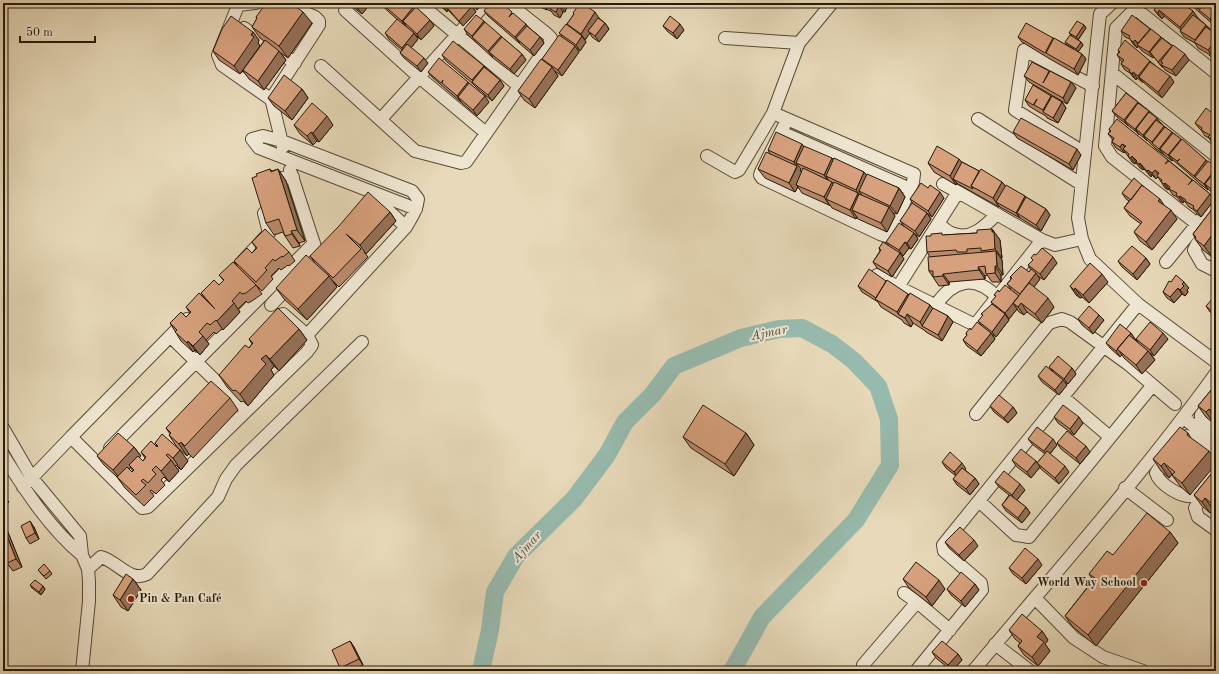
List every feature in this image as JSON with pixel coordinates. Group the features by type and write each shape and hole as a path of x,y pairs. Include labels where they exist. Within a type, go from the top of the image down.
{"street":[{"path":"256,3 239,4 218,55 220,62 266,97 271,98"},
{"path":"283,3 315,17 319,21 319,25 271,98 286,159 318,255"},
{"path":"419,3 520,87"},
{"path":"381,119 486,3"},
{"path":"321,66 415,151 461,163 466,162 550,44 551,38 508,3"},
{"path":"707,156 735,172 739,170 773,112 799,43 832,3"},
{"path":"1112,3 1100,14 1078,218 1082,239 1090,259 1138,304 1215,360"},
{"path":"1197,224 1112,157 1104,146 1116,28 1138,6 1216,74"},
{"path":"345,10 419,78 486,133"},
{"path":"233,21 295,63"},
{"path":"725,38 799,43"},
{"path":"1085,153 1015,110 1024,50 1093,86"},
{"path":"1112,73 1216,156"},
{"path":"773,112 788,118 914,174 910,190 892,230 886,236 762,178 760,175 761,171 788,118"},
{"path":"978,119 1082,184"},
{"path":"781,132 910,190"},
{"path":"306,335 406,226 416,209 418,199 416,194 381,179 282,141 263,136 252,139 258,148 416,209"},
{"path":"749,166 761,171"},
{"path":"258,180 292,177"},
{"path":"375,193 381,179"},
{"path":"943,184 1042,240 1055,244 1082,239"},
{"path":"898,287 958,192"},
{"path":"365,206 373,199 378,201 406,226"},
{"path":"1166,262 1216,201"},
{"path":"235,270 269,233 261,202"},
{"path":"938,224 954,234 966,235 977,233 997,214"},
{"path":"1216,220 1194,250 1196,256 1202,264 1216,271"},
{"path":"877,275 975,325 1042,240"},
{"path":"97,462 314,243"},
{"path":"272,305 328,244"},
{"path":"936,305 950,288 959,284 980,284 989,289 997,298"},
{"path":"71,437 97,462 125,485 142,508 148,507 307,352 312,345 306,335 283,320 272,305 262,296"},
{"path":"916,671 982,590 981,583 944,551 944,545 1138,304"},
{"path":"23,487 197,308"},
{"path":"976,414 1049,323 1062,319 1070,322 1128,364 1175,404"},
{"path":"170,336 246,411"},
{"path":"88,569 101,557 134,576 142,576 147,574 218,497 226,479 236,465 362,342"},
{"path":"198,409 242,363"},
{"path":"973,671 1036,598 1184,418 1216,373"},
{"path":"979,501 1016,535 1029,537 1152,386"},
{"path":"1216,395 1201,414 1202,421 1216,432"},
{"path":"1063,397 1110,437"},
{"path":"1184,418 1216,444"},
{"path":"3,428 32,478 80,536 82,554 88,569 89,601 82,671"},
{"path":"1216,455 1195,439 1187,436 1182,438 1173,447 1156,473 1157,477 1175,492 1188,497 1193,496 1216,467"},
{"path":"3,455 23,487 68,543 82,554"},
{"path":"1216,479 1202,495 1195,508 1198,517 1216,530"},
{"path":"1125,488 1167,520"},
{"path":"904,593 950,630"},
{"path":"1036,598 1074,638 1104,657 1144,671"},
{"path":"864,671 863,665 917,602"},
{"path":"995,644 1030,671"}],"building":[{"path":"266,3 291,3 303,12 279,46 252,27 257,18 256,17"},
{"path":"351,3 362,3 358,9"},
{"path":"381,3 411,3 414,6 402,21"},
{"path":"439,3 468,3 472,6 459,21 444,4 443,6"},
{"path":"490,3 502,3 512,12 509,17 513,13 526,24 515,37 484,11"},
{"path":"544,3 562,3 561,7 559,6 556,12"},
{"path":"580,3 595,12 581,34 567,24"},
{"path":"1159,3 1182,3 1193,11 1180,27 1159,10 1158,13 1154,10"},
{"path":"1191,3 1203,3 1198,9"},
{"path":"1205,3 1216,3 1216,12 1210,19 1199,10"},
{"path":"416,7 430,20 417,34 403,21"},
{"path":"476,15 484,21 472,36 464,29"},
{"path":"1132,15 1150,29 1138,43 1135,40 1133,42 1129,38 1130,36 1121,31"},
{"path":"1193,15 1206,25 1195,40 1180,31"},
{"path":"1216,15 1216,24 1211,21"},
{"path":"231,16 253,32 251,35 254,37 234,66 213,51 222,29"},
{"path":"670,16 680,24 673,33 663,26"},
{"path":"598,18 605,23 595,36 588,31"},
{"path":"397,19 414,33 402,48 385,33"},
{"path":"1077,21 1084,25 1076,37 1069,33"},
{"path":"485,22 501,36 488,51 472,37"},
{"path":"1026,23 1053,38 1045,53 1018,37"},
{"path":"566,24 582,36 576,45 559,33"},
{"path":"527,26 540,37 530,50 516,38"},
{"path":"1206,27 1216,34 1216,41 1208,50 1194,42"},
{"path":"1151,29 1161,37 1149,52 1137,45"},
{"path":"559,35 575,46 558,70 542,59"},
{"path":"1070,35 1081,42 1076,49 1065,42"},
{"path":"502,37 522,54 510,69 489,52"},
{"path":"1054,38 1082,54 1074,69 1046,53"},
{"path":"1162,38 1172,46 1158,62 1150,52"},
{"path":"265,40 279,51 258,81 243,70"},
{"path":"1125,40 1150,61 1138,76 1133,72 1132,74 1129,71 1130,70 1121,64 1124,60 1117,55 1120,52 1118,50"},
{"path":"453,41 484,66 472,80 442,55"},
{"path":"407,44 424,58 417,66 400,53"},
{"path":"1173,45 1185,54 1172,70 1161,65 1163,63 1161,61"},
{"path":"1216,47 1216,56 1213,58 1209,55"},
{"path":"439,58 468,82 457,96 442,83 443,80 441,83 428,72"},
{"path":"541,59 552,67 529,99 518,91"},
{"path":"1032,62 1049,71 1043,83 1050,71 1071,82 1063,98 1024,76"},
{"path":"1150,62 1170,76 1158,92 1139,77"},
{"path":"484,67 500,80 488,95 472,82"},
{"path":"284,75 302,89 285,111 268,98"},
{"path":"469,83 485,96 473,110 458,97"},
{"path":"1033,85 1051,96 1043,110 1034,105 1037,99 1033,105 1025,100"},
{"path":"1126,93 1138,102 1124,120 1112,111"},
{"path":"1052,96 1062,102 1053,118 1043,112"},
{"path":"1216,102 1216,110 1212,108"},
{"path":"312,103 327,116 313,133 311,132 307,136 294,125"},
{"path":"1138,103 1149,111 1135,129 1125,121"},
{"path":"1206,108 1216,116 1216,141 1208,137 1210,135 1201,130 1202,128 1195,123"},
{"path":"1149,112 1157,118 1143,135 1136,129"},
{"path":"1021,118 1077,149 1069,164 1013,132"},
{"path":"1117,119 1168,160 1165,164 1169,161 1192,180 1188,185 1193,180 1210,194 1197,211 1193,208 1194,206 1180,196 1179,197 1176,195 1177,193 1169,189 1170,187 1165,183 1164,184 1161,182 1162,180 1157,176 1159,173 1155,170 1152,173 1148,170 1147,171 1140,163 1139,164 1136,162 1137,161 1132,156 1131,158 1128,156 1129,154 1123,149 1126,146 1122,144 1120,147 1112,142 1114,138 1108,134 1111,131 1109,129"},
{"path":"1156,120 1164,126 1152,142 1144,136"},
{"path":"1165,127 1172,132 1159,149 1152,143"},
{"path":"776,132 802,144 794,162 768,150"},
{"path":"1173,133 1181,139 1168,155 1160,149"},
{"path":"1182,139 1206,160 1194,176 1177,162 1180,159 1177,161 1169,155"},
{"path":"804,146 832,158 824,175 796,163"},
{"path":"937,146 959,159 950,176 928,163"},
{"path":"766,152 797,166 789,183 758,169"},
{"path":"834,158 864,172 856,190 826,176"},
{"path":"1208,161 1216,168 1204,184 1195,177"},
{"path":"962,162 979,171 971,186 973,189 953,179"},
{"path":"803,168 832,182 824,197 796,185"},
{"path":"270,169 271,172 278,169 297,230 291,231 292,234 285,236 279,219 266,223 252,178 257,176 256,174"},
{"path":"981,169 1002,182 993,198 971,186"},
{"path":"1216,170 1216,189 1214,191 1205,184"},
{"path":"867,174 899,188 890,206 859,191"},
{"path":"1134,178 1142,185 1131,200 1122,193"},
{"path":"834,182 858,193 850,210 826,199"},
{"path":"921,183 928,188 930,185 940,192 928,211 910,199"},
{"path":"1006,185 1025,196 1016,213 996,202"},
{"path":"1142,185 1160,199 1158,201 1171,210 1146,242 1134,232 1142,222 1124,208"},
{"path":"368,192 390,212 360,245 346,234 361,249 333,278 310,256 339,226"},
{"path":"859,194 889,207 881,223 852,210"},
{"path":"1026,197 1046,209 1036,225 1017,213"},
{"path":"912,203 927,213 915,231 900,221"},
{"path":"1216,204 1216,238 1212,235 1204,246 1195,239 1196,237 1193,234"},
{"path":"899,223 914,233 907,243 905,242 899,250 886,242"},
{"path":"265,229 289,252 275,261 273,259 265,268 267,270 256,282 234,261 247,248 252,253 257,248 252,242"},
{"path":"992,229 992,232 994,232 995,249 981,251 981,248 967,249 967,252 957,252 956,250 927,252 926,236 931,236 931,234 942,233 942,235 977,233 977,230"},
{"path":"883,242 900,253 888,271 873,262 881,250 879,248"},
{"path":"1132,246 1146,258 1133,274 1118,261"},
{"path":"1042,248 1053,257 1040,274 1028,265 1033,260 1031,258 1034,254 1036,255"},
{"path":"1216,248 1216,256 1212,253"},
{"path":"996,251 997,266 995,266 995,273 986,274 985,266 978,267 979,270 943,274 943,276 933,277 933,271 929,271 928,257"},
{"path":"306,255 329,276 298,309 276,288"},
{"path":"233,262 256,285 246,293 242,294 240,292 232,301 234,303 217,321 216,320 210,325 207,323 199,332 203,336 193,346 188,341 187,343 175,332 177,330 170,323 181,312 186,317 191,312 186,307 199,293 215,309 201,293 214,280 219,285 224,280 219,275"},
{"path":"1090,263 1102,274 1083,295 1075,288 1074,290 1070,286"},
{"path":"1021,266 1029,272 1031,269 1036,273 1020,294 1007,284 1012,278 1010,277"},
{"path":"869,269 886,281 876,298 858,286"},
{"path":"1176,275 1184,282 1182,284 1184,286 1180,290 1178,288 1170,297 1163,292 1169,281 1171,282"},
{"path":"887,280 908,294 897,312 875,299"},
{"path":"1029,283 1048,298 1035,314 1021,303 1018,307 1013,303"},
{"path":"1005,285 1019,296 1005,313 991,302 996,296 994,295 998,290 999,292"},
{"path":"910,293 930,305 920,322 907,314 905,318 898,314"},
{"path":"1213,298 1216,301 1216,315 1206,306"},
{"path":"992,304 1005,314 992,332 978,321 983,315 981,314"},
{"path":"1089,306 1099,315 1089,328 1078,319"},
{"path":"278,308 299,329 270,359 266,355 261,359 266,364 240,394 235,390 233,391 219,375 245,345 249,348 253,343 249,339"},
{"path":"933,308 948,316 938,335 922,326"},
{"path":"977,322 991,333 977,351 963,340 967,335 966,333 970,328 971,330"},
{"path":"1150,322 1163,333 1150,350 1136,339"},
{"path":"1120,324 1131,333 1116,351 1106,343"},
{"path":"1129,335 1148,351 1136,365 1117,349"},
{"path":"1058,356 1072,368 1064,379 1049,367"},
{"path":"1046,366 1063,380 1055,390 1038,376"},
{"path":"211,381 230,398 185,446 181,442 179,444 169,435 171,433 166,428"},
{"path":"1216,384 1216,415 1209,409 1206,412 1198,406"},
{"path":"999,395 1013,407 1004,418 990,406"},
{"path":"703,405 746,433 725,464 683,437"},
{"path":"1063,405 1079,417 1070,429 1054,417"},
{"path":"1037,427 1053,439 1044,451 1028,439"},
{"path":"1180,427 1188,433 1187,435 1209,451 1182,483 1172,475 1175,472 1164,463 1161,466 1153,459"},
{"path":"1067,431 1086,446 1076,458 1057,443"},
{"path":"118,433 134,447 113,470 97,456"},
{"path":"162,434 180,450 173,458 168,454 166,455 171,460 161,471 156,466 152,470 156,474 148,483 143,479 141,481 146,485 136,495 117,477 127,467 132,472 134,470 129,465 138,456 143,461 146,457 141,452 151,441 157,447 158,446 155,443"},
{"path":"1021,449 1036,461 1027,472 1012,460"},
{"path":"1047,451 1065,466 1055,478 1037,463"},
{"path":"950,452 962,463 954,472 942,462"},
{"path":"962,468 975,478 966,489 953,479"},
{"path":"1216,468 1216,507 1205,498 1202,502 1194,495"},
{"path":"1004,471 1020,484 1012,495 995,482"},
{"path":"1010,495 1026,507 1018,518 1002,505"},
{"path":"1147,513 1170,532 1088,635 1065,616 1095,578 1089,574 1107,551 1113,555"},
{"path":"30,521 35,533 26,538 21,526"},
{"path":"3,526 16,559 7,563 3,553"},
{"path":"960,527 974,540 959,555 945,542"},
{"path":"1025,548 1038,559 1022,578 1009,568"},
{"path":"916,562 939,580 926,597 903,579"},
{"path":"44,564 50,571 44,576 38,570"},
{"path":"961,572 975,584 961,601 947,589"},
{"path":"126,574 133,579 120,600 113,595"},
{"path":"35,580 43,586 39,592 30,585"},
{"path":"1022,614 1042,631 1037,637 1044,642 1032,657 1018,646 1022,641 1009,630"},
{"path":"350,641 359,659 340,668 332,650"},
{"path":"942,641 958,654 948,665 932,652"}],"waterway":[{"name":"Ajmar","path":"481,671 490,630 495,592 516,556 574,499 607,455 625,422 653,394 674,366 741,338 779,329 802,328 832,344 854,361 878,386 889,419 890,465 856,520 762,617 732,671"}],"place":[{"name":"World Way School","path":"1144,583"},
{"name":"Pin & Pan Café","path":"131,599"}]}
